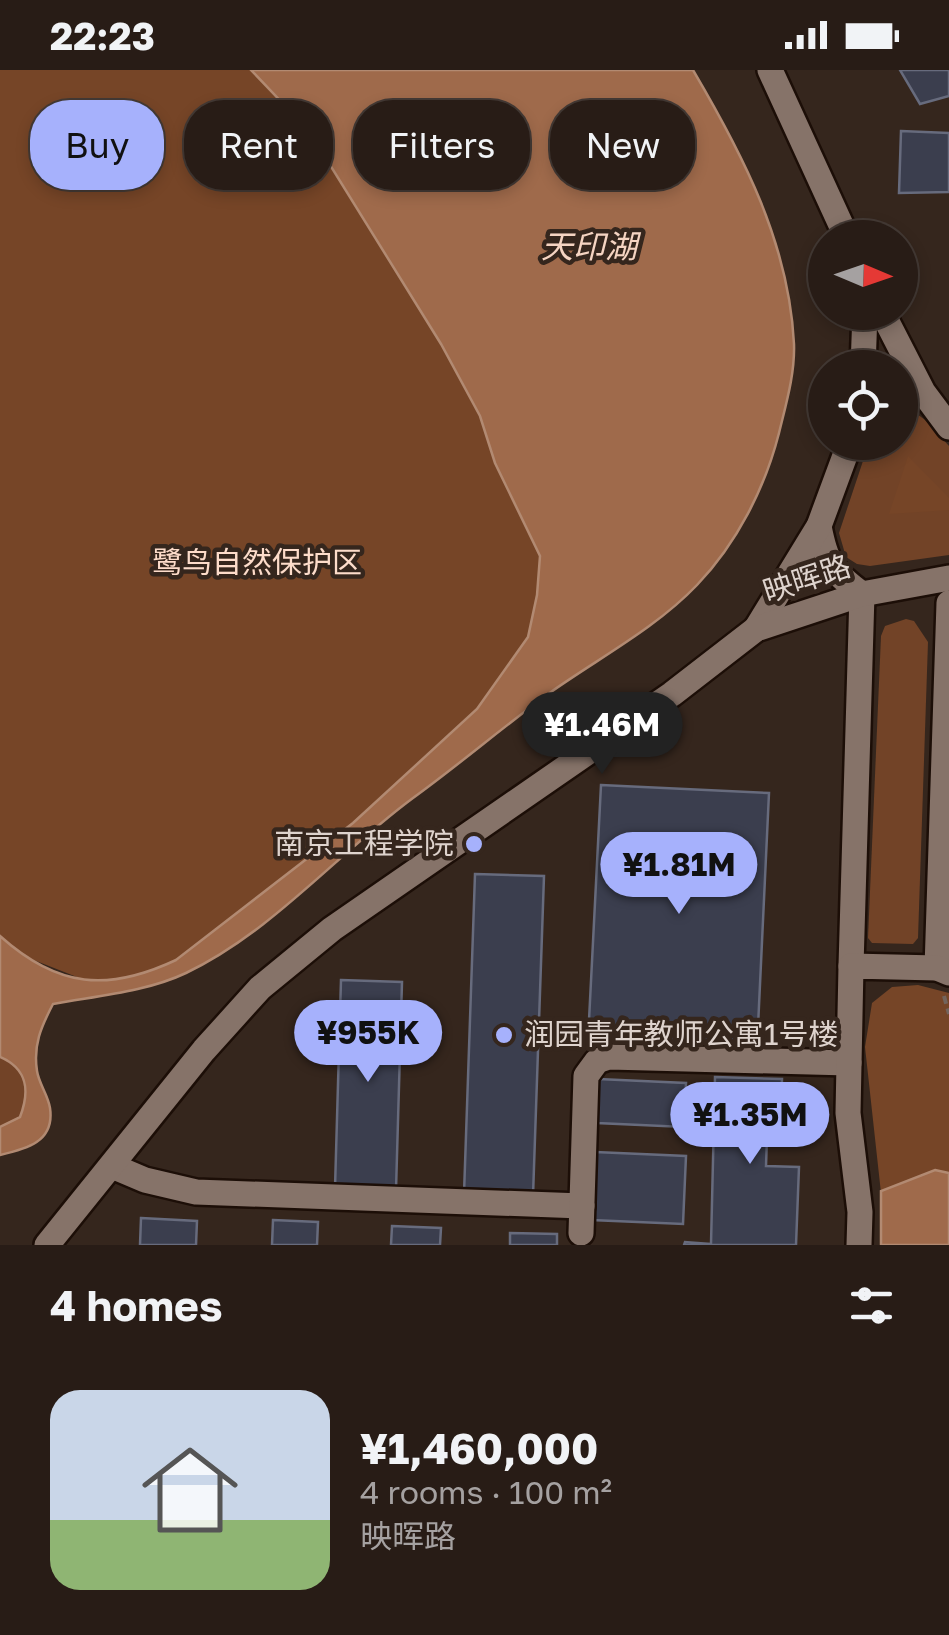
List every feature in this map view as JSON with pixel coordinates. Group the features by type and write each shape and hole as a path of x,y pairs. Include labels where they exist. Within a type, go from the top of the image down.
{"street":[{"path":"770,70 840,220"},
{"path":"918,398 949,427"},
{"path":"756,629 819,526 843,460"},
{"path":"819,526 824,555 836,574 862,594 848,1063 848,1113 860,1212 859,1245"},
{"name":"映晖路","path":"47,1245 204,1050 260,988 332,929 672,694 756,629 862,594 949,578"},
{"path":"851,966 943,970 949,603"},
{"path":"581,1234 586,1076 596,1060 608,1057 848,1063"},
{"path":"112,1166 145,1180 196,1192 582,1206"}],"shaded area":[{"path":"918,415 921,417 949,446 949,555 870,566 857,564 846,557 839,533 863,460 918,460"},
{"path":"906,619 914,621 928,642 918,938 913,944 872,943 868,938 881,636 885,626"},
{"path":"0,1057 21,1074 25,1098 20,1117 0,1127"}],"green space":[{"name":"鹭鸟自然保护区","path":"0,70 251,70 280,100 184,100 184,190 333,190 333,170 441,344 480,416 495,463 540,556 528,637 477,709 423,761 353,823 176,960 119,982 87,981 21,955 0,936"},
{"path":"907,460 912,460 949,498 949,510 889,514"},
{"path":"918,985 949,993 949,1173 935,1170 881,1193 865,1047 872,1003 892,987"}],"water":[{"name":"天印湖","path":"251,70 693,70 746,167 783,271 794,344 779,433 766,474 737,533 697,585 664,615 516,718 385,820 276,914 217,956 154,985 53,1004 36,1053 38,1076 50,1108 48,1129 37,1142 0,1155 0,1127 20,1117 25,1090 21,1074 0,1057 0,936 42,966 84,980 128,977 176,960 353,823 477,709 528,637 540,556 495,463 480,416 441,344 333,170 333,100 280,100"},
{"path":"935,1170 949,1173 949,1245 881,1245 881,1191"}],"building":[{"path":"900,70 949,70 949,96 920,104"},
{"path":"901,131 949,133 949,192 899,193"},
{"path":"601,785 769,793 757,1048 588,1040"},
{"name":"润园青年教师公寓1号楼","path":"475,874 544,876 533,1196 464,1194"},
{"path":"341,980 402,982 396,1190 335,1188"},
{"path":"715,1077 782,1079 780,1137 767,1137 766,1166 799,1167 796,1245 684,1245 711,1244"},
{"path":"598,1079 686,1083 684,1127 597,1123"},
{"path":"595,1152 686,1156 683,1224 592,1220"},
{"path":"141,1218 197,1221 196,1245 140,1245"},
{"path":"273,1220 318,1222 317,1245 272,1245"},
{"path":"392,1226 441,1228 440,1245 391,1245"},
{"path":"510,1233 557,1234 557,1245 510,1245"}],"place":[{"name":"南京工程学院","path":"474,844"},
{"name":"润园青年教师公寓1号楼","path":"504,1035"}]}
